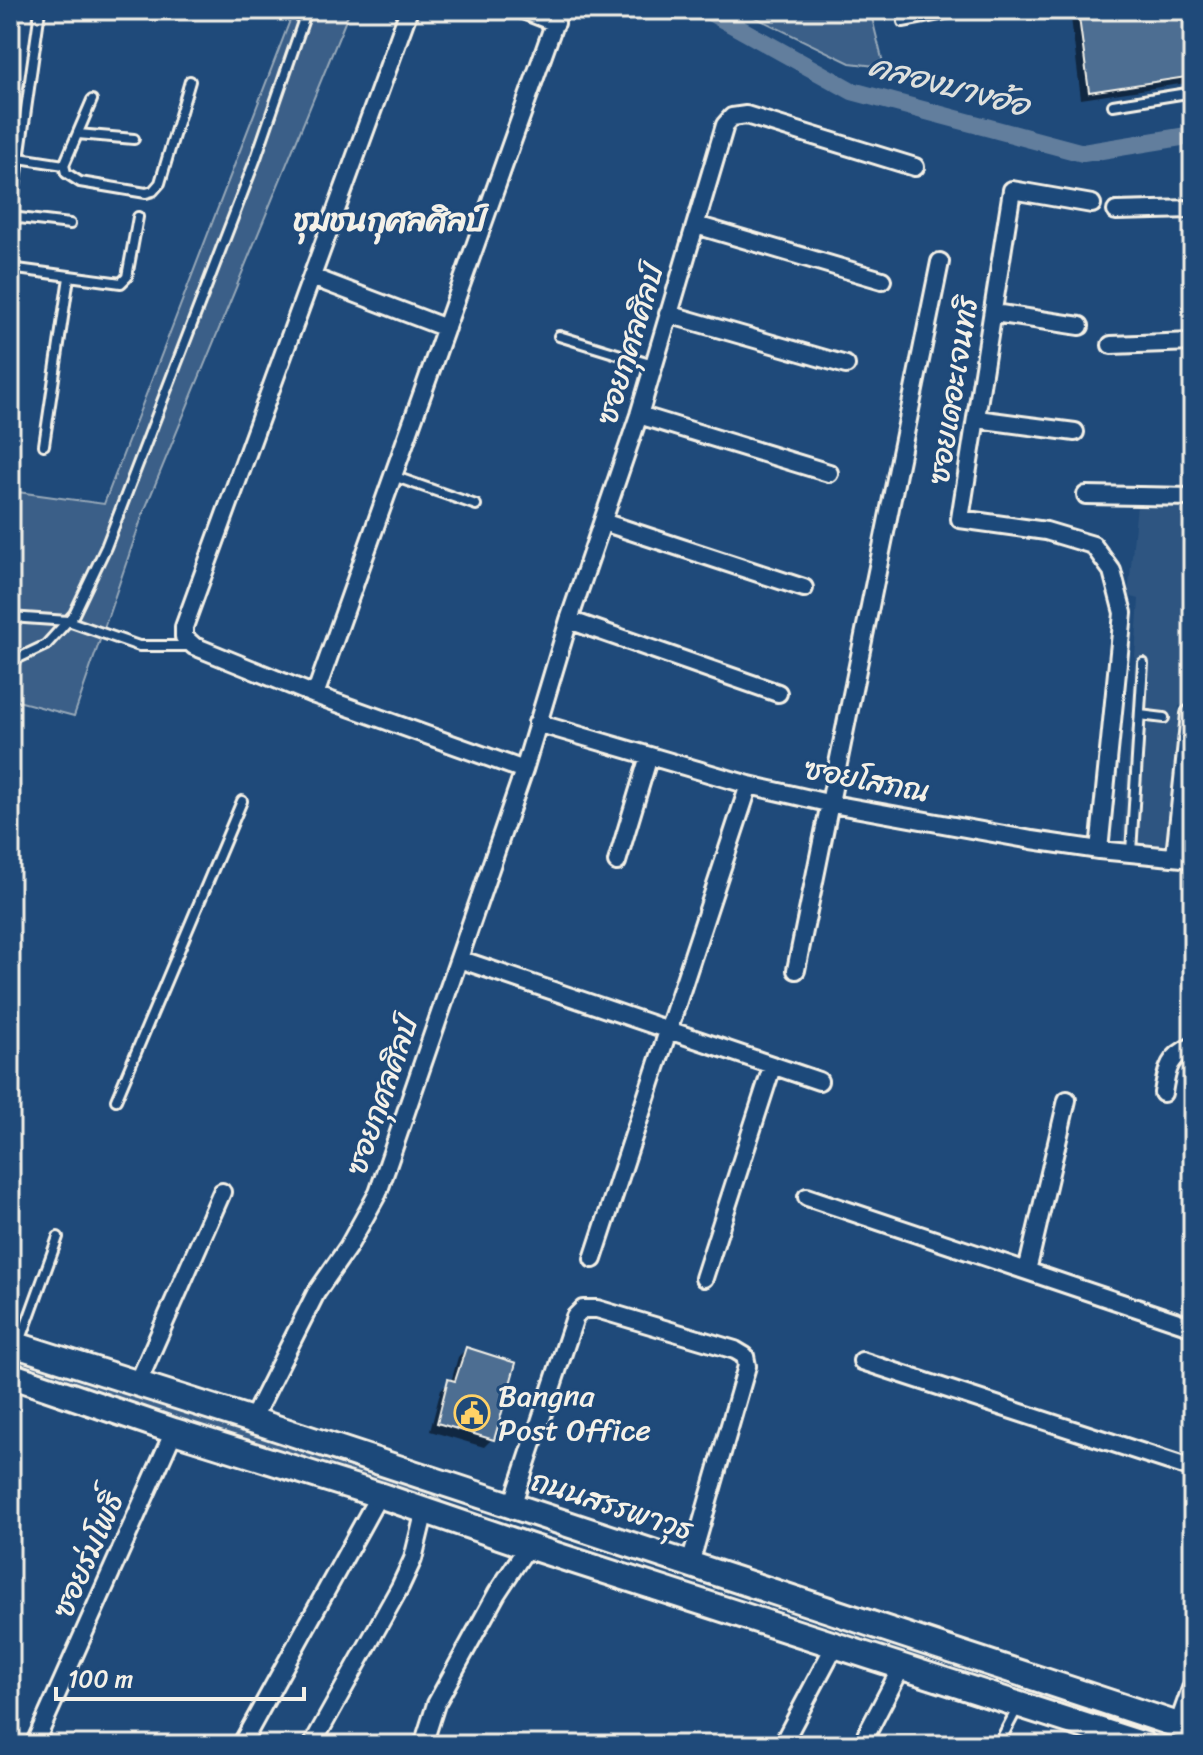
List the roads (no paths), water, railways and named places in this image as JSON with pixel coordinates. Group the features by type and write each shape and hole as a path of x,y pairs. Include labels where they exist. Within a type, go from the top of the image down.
{"main road":[{"name":"ถนนสรรพาวุธ","path":"14,1345 690,1564 1181,1734"},
{"path":"10,1375 1019,1705 1100,1738 1144,1745"},
{"path":"467,1525 476,1493"}],"street":[{"path":"409,10 184,627 184,637 194,646 315,695 524,770"},
{"path":"315,695 557,16 523,10"},
{"name":"ซอยกุศลศิลป์","path":"252,1420 316,1293 348,1247 378,1193 524,770 569,620 639,415 725,125 732,117 746,115 915,167"},
{"name":"ซอยเดอะเจนทริ","path":"1092,204 1012,190 960,519 1046,531 1093,545 1112,571 1123,613 1099,850"},
{"path":"1116,211 1193,209"},
{"path":"696,225 882,280"},
{"path":"796,970 940,262"},
{"path":"312,277 446,328"},
{"path":"994,313 1080,326"},
{"path":"668,314 846,365"},
{"path":"1111,345 1193,342"},
{"path":"639,415 829,473"},
{"path":"977,419 1075,432"},
{"path":"1086,495 1193,497"},
{"path":"603,522 804,588"},
{"path":"569,620 778,693"},
{"path":"1175,856 1190,714 1193,714"},
{"name":"ซอยโสภณ","path":"537,723 749,785 832,804 1099,850 1193,859"},
{"path":"617,862 649,756"},
{"path":"593,1259 749,785"},
{"path":"459,959 819,1081"},
{"path":"1163,1093 1167,1072 1177,1053 1193,1046"},
{"path":"704,1278 772,1067"},
{"path":"1027,1271 1067,1100"},
{"path":"137,1385 222,1192"},
{"path":"807,1197 1193,1327"},
{"path":"512,1506 575,1317 583,1309 597,1309 735,1350 745,1356 747,1366 690,1564"},
{"path":"862,1361 1193,1469"},
{"name":"ซอยร่มโพธิ์","path":"34,1745 174,1431"},
{"path":"241,1745 379,1495"},
{"path":"312,1745 400,1587 413,1559 425,1510"},
{"path":"423,1745 436,1704 497,1593 528,1546"},
{"path":"782,1745 835,1645"},
{"path":"861,1745 901,1668"},
{"path":"1181,1734 1193,1683"}],"lane":[{"path":"40,10 10,220 70,224"},
{"path":"10,662 46,645 74,614 106,547 256,158 307,10"},
{"path":"903,22 966,10"},
{"path":"92,100 64,165 66,173 80,182 146,193 153,191 160,183 190,81"},
{"path":"1113,105 1193,92"},
{"path":"78,134 134,139"},
{"path":"19,158 64,165"},
{"path":"10,268 121,283 127,277 138,217"},
{"path":"44,445 69,277"},
{"path":"559,336 653,365"},
{"path":"393,476 476,505"},
{"path":"10,617 68,621 139,646 194,646"},
{"path":"1131,852 1143,663"},
{"path":"1140,715 1164,718"},
{"path":"116,1100 242,801"},
{"path":"14,1345 58,1237"},
{"path":"998,1745 1019,1705"}],"waterway":[{"name":"คลองบางอ้อ","path":"706,10 852,91 1083,153 1193,135"}],"place":[{"name":"Bangna Post Office","path":"472,1413"}],"district":[{"name":"ชุมชนกุศลศิลป์","path":"390,220"}]}
